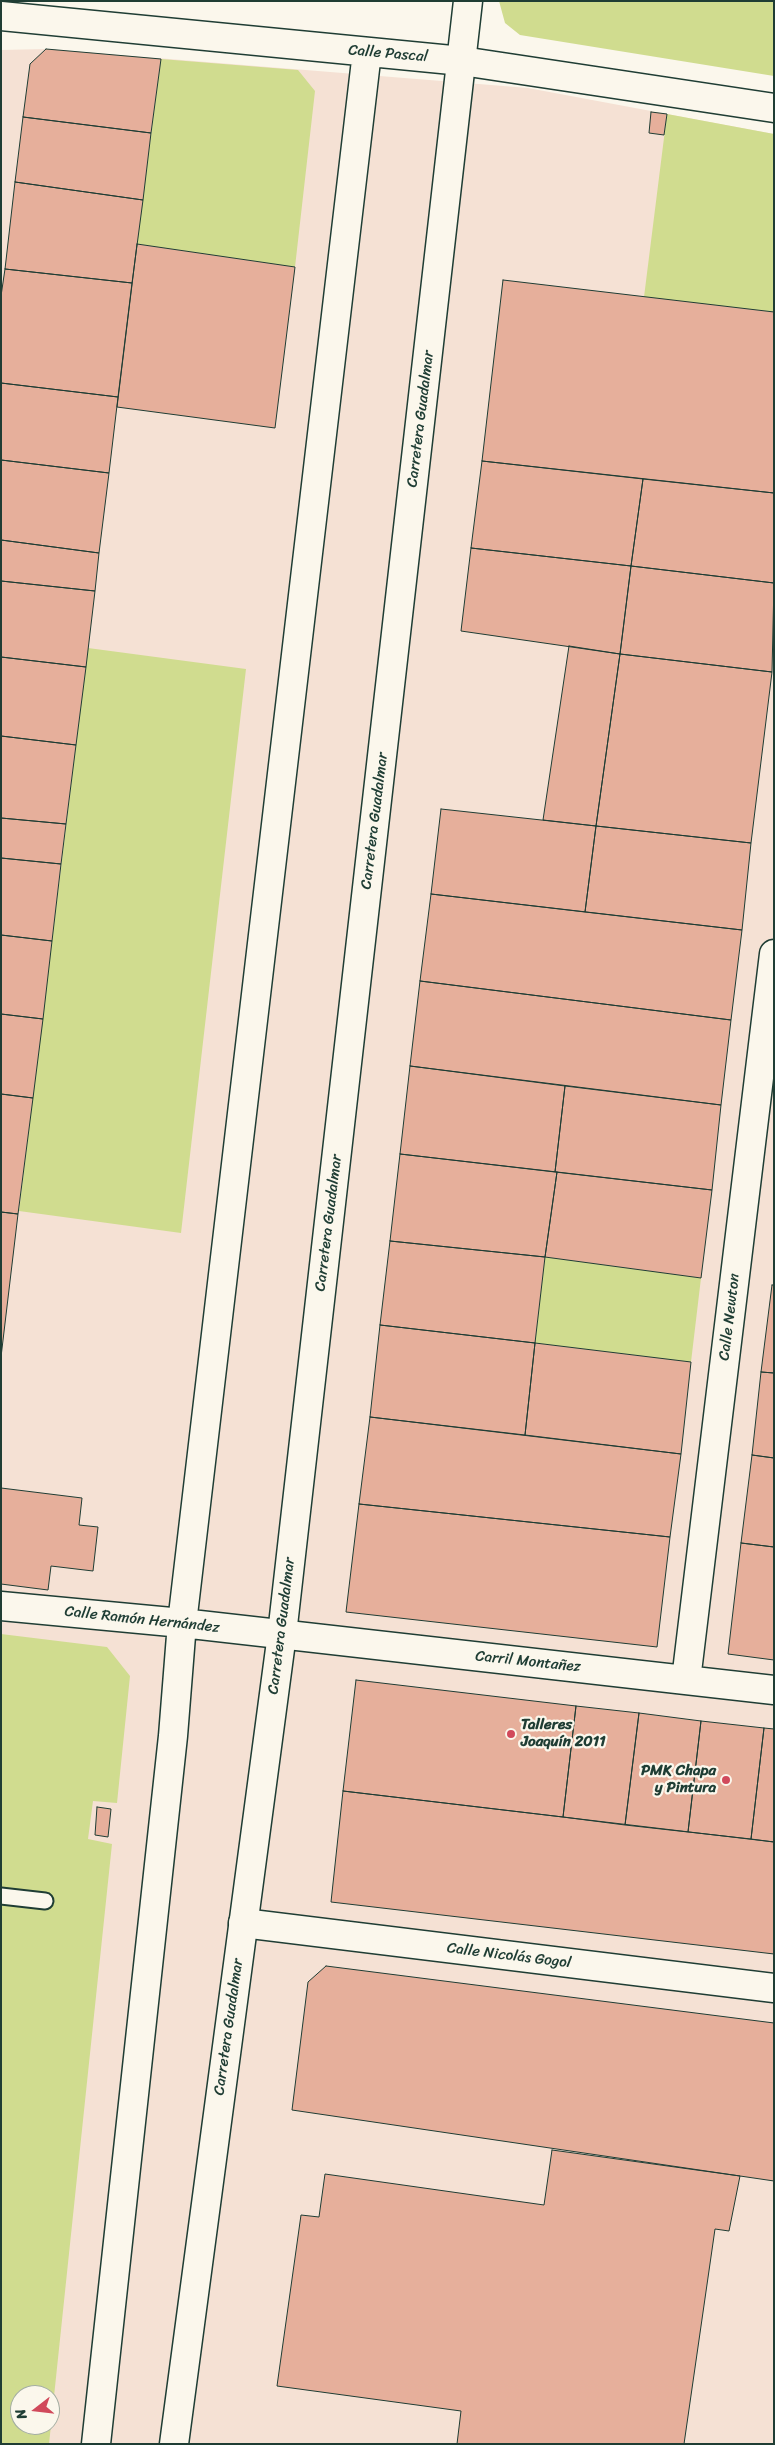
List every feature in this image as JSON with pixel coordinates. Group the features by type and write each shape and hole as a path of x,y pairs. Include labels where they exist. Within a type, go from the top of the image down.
{"street":[{"name":"Carretera Guadalmar","path":"174,2444 282,1634 468,1"},
{"name":"Calle Pascal","path":"1,16 462,61 774,108"},
{"path":"96,2444 172,1746 182,1623 367,52"},
{"name":"Calle Newton","path":"686,1680 774,954"},
{"name":"Calle Ramón Hernández","path":"1,1606 282,1634"},
{"name":"Carril Montañez","path":"282,1634 774,1690"},
{"name":"Calle Nicolás Gogol","path":"243,1923 774,1988"}],"lane":[{"path":"1,1896 45,1901"}],"shaded area":[{"path":"46,49 528,88 774,134 774,2444 1,2444 1,50"}],"green space":[{"path":"499,1 774,1 774,76 520,35 505,23"},
{"path":"161,59 298,70 315,91 295,267 137,244"},
{"path":"667,114 774,134 774,312 644,297"},
{"path":"88,648 246,669 181,1233 19,1211"},
{"path":"545,1257 701,1278 691,1362 535,1343"},
{"path":"1,1634 107,1647 130,1676 117,1803 93,1801 88,1839 112,1844 55,2385 10,2385 10,2435 50,2435 49,2444 1,2444"}],"building":[{"path":"46,49 161,59 151,133 23,117 30,64"},
{"path":"651,112 667,114 664,135 649,133"},
{"path":"23,117 151,133 143,200 15,182"},
{"path":"15,182 143,200 132,283 5,269"},
{"path":"137,244 295,267 275,428 117,407"},
{"path":"5,269 132,283 118,397 1,383 1,296"},
{"path":"503,280 774,312 774,493 482,461"},
{"path":"1,383 118,397 109,473 1,460"},
{"path":"1,460 109,473 99,553 1,540"},
{"path":"482,461 643,479 631,566 471,548"},
{"path":"643,479 774,493 774,583 631,566"},
{"path":"1,540 99,553 95,591 1,581"},
{"path":"471,548 631,566 620,654 461,631"},
{"path":"631,566 774,583 772,672 620,654"},
{"path":"1,581 95,591 86,667 1,657"},
{"path":"569,646 620,654 596,826 543,820"},
{"path":"620,654 772,672 751,843 596,826"},
{"path":"1,657 86,667 76,745 1,736"},
{"path":"1,736 76,745 66,824 1,818"},
{"path":"441,809 596,826 585,912 431,894"},
{"path":"1,818 66,824 61,864 1,858"},
{"path":"596,826 751,843 742,930 585,912"},
{"path":"1,858 61,864 52,941 1,935"},
{"path":"431,894 742,930 731,1020 420,981"},
{"path":"1,935 52,941 43,1019 1,1014"},
{"path":"420,981 731,1020 721,1105 410,1066"},
{"path":"1,1014 43,1019 33,1098 1,1094"},
{"path":"410,1066 565,1086 555,1172 400,1154"},
{"path":"565,1086 721,1105 712,1190 555,1172"},
{"path":"1,1094 33,1098 18,1214 1,1212"},
{"path":"400,1154 557,1172 545,1257 390,1241"},
{"path":"557,1172 712,1190 701,1278 545,1257"},
{"path":"1,1212 18,1214 1,1357"},
{"path":"390,1241 545,1257 535,1343 380,1325"},
{"path":"772,1285 774,1285 774,1373 761,1372"},
{"path":"380,1325 535,1343 525,1435 370,1417"},
{"path":"535,1343 691,1362 681,1454 525,1435"},
{"path":"761,1372 774,1373 774,1458 752,1455"},
{"path":"370,1417 681,1454 670,1537 359,1504"},
{"path":"752,1455 774,1458 774,1547 741,1543"},
{"path":"1,1488 82,1498 79,1525 98,1527 93,1571 51,1566 48,1590 1,1584"},
{"path":"359,1504 670,1537 657,1647 346,1612"},
{"path":"741,1543 774,1547 774,1660 728,1654"},
{"path":"356,1680 576,1706 563,1817 343,1791"},
{"path":"576,1706 639,1713 625,1825 563,1817"},
{"path":"639,1713 701,1721 688,1832 625,1825"},
{"name":"PMK Chapa y Pintura","path":"701,1721 764,1728 751,1839 688,1832"},
{"path":"764,1728 774,1729 774,1842 751,1839"},
{"path":"343,1791 774,1842 774,1954 331,1902"},
{"path":"97,1807 111,1809 108,1837 95,1835"},
{"path":"326,1966 774,2023 774,2181 292,2110 308,1982"},
{"path":"552,2150 740,2176 729,2231 715,2229 684,2444 457,2444 461,2411 277,2386 301,2215 319,2217 325,2174 544,2205"}],"place":[{"name":"Talleres Joaquín 2011","path":"511,1734"},
{"name":"PMK Chapa y Pintura","path":"726,1780"}]}
